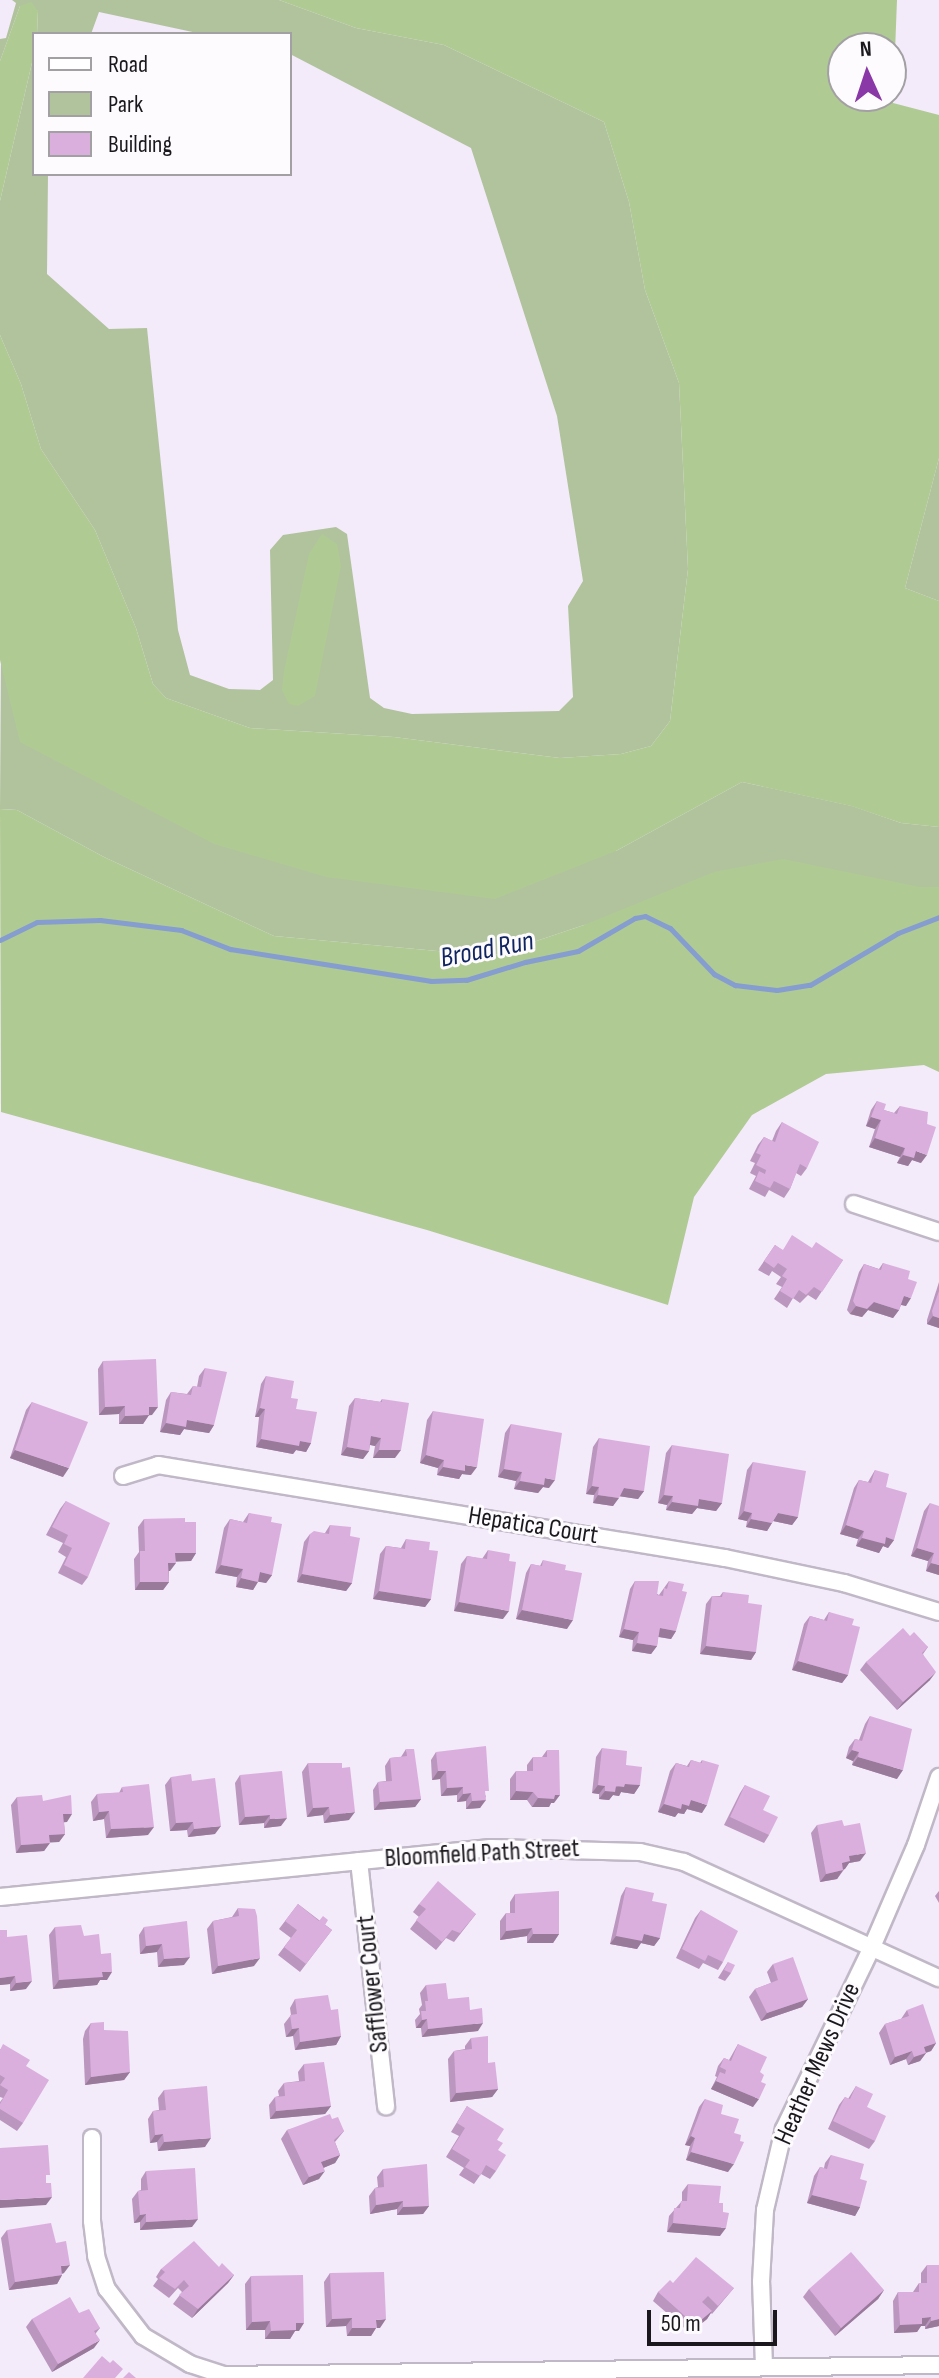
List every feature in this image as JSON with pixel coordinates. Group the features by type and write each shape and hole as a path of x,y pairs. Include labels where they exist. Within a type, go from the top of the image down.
{"street":[{"path":"854,1204 939,1232"},
{"name":"Hepatica Court","path":"123,1476 158,1465 710,1555 831,1580 939,1612"},
{"name":"Heather Mews Drive","path":"764,2366 761,2282 765,2210 784,2129 872,1947 916,1845 939,1777"},
{"name":"Bloomfield Path Street","path":"0,1897 491,1848 640,1852 684,1862 939,1978"},
{"name":"Safflower Court","path":"359,1861 386,2107"},
{"path":"92,2138 92,2221 96,2256 107,2289 143,2336 190,2364 223,2375 257,2377 939,2365"}],"green space":[{"path":"12,0 279,0 356,28 444,45 604,122 629,202 645,290 679,383 688,569 670,721 651,746 621,754 560,758 394,737 250,728 166,698 153,684 136,628 95,530 41,449 21,384 0,335 0,201 32,63 32,176 48,176 47,274 109,329 147,328 178,630 190,675 229,689 260,690 273,680 270,550 283,535 336,527 347,534 370,698 384,708 412,714 559,711 573,697 568,606 583,581 557,416 471,148 292,55 292,32 193,32 99,12 92,32 37,32 38,11 20,6 0,61 0,39 6,38 16,3"},
{"path":"279,0 897,0 896,32 827,32 827,112 907,112 907,107 939,115 939,458 905,588 939,601 939,827 901,823 851,806 742,782 616,851 495,899 326,877 214,844 20,742 0,660 0,335 21,384 41,449 95,530 136,628 153,684 166,698 250,728 394,737 560,758 621,754 651,746 670,721 688,569 679,383 645,290 629,202 604,122 444,45 356,28"},
{"path":"31,2 38,11 37,32 32,32 32,63 0,201 0,61 20,6"},
{"path":"939,458 939,601 905,588"},
{"path":"322,534 337,544 341,566 315,696 298,706 289,704 282,690 284,671 309,554"},
{"path":"1,660 616,851 742,782 852,806 901,823 939,827 939,887 584,925 492,956 274,936 104,857 17,810 0,809"},
{"path":"0,809 17,810 104,857 274,936 492,956 584,925 714,872 783,859 920,887 939,887 939,1072 924,1065 826,1074 752,1115 694,1197 668,1305 427,1230 1,1112"}],"building":[{"path":"877,1101 886,1104 884,1110 897,1114 900,1106 928,1112 927,1124 936,1127 927,1155 916,1151 914,1158 903,1155 905,1148 875,1138 881,1120 871,1117"},
{"path":"782,1122 819,1142 807,1168 800,1164 790,1189 774,1181 770,1188 755,1181 759,1171 765,1174 766,1170 756,1165 761,1155 756,1153 764,1137 775,1142"},
{"path":"792,1235 812,1248 816,1242 843,1260 822,1292 814,1287 806,1295 799,1290 793,1299 780,1291 787,1279 782,1276 787,1269 778,1263 774,1268 764,1261 775,1245 783,1250"},
{"path":"883,1263 910,1271 908,1279 917,1282 911,1298 904,1296 899,1310 874,1302 867,1309 856,1306 853,1301 864,1264 881,1270"},
{"path":"939,1291 939,1318 933,1316 932,1311"},
{"path":"156,1359 158,1407 149,1407 149,1415 125,1416 125,1406 105,1407 103,1361"},
{"path":"205,1368 227,1372 214,1425 187,1420 186,1427 166,1423 171,1392 191,1395 193,1386 201,1387"},
{"path":"266,1376 294,1381 291,1398 298,1399 296,1409 317,1412 311,1443 300,1441 299,1446 261,1439 265,1409 260,1408"},
{"path":"355,1398 409,1403 401,1450 379,1450 381,1438 371,1436 369,1451 347,1447"},
{"path":"32,1402 88,1422 69,1468 15,1450"},
{"path":"433,1411 484,1419 477,1467 465,1465 465,1471 443,1467 444,1460 426,1455"},
{"path":"511,1424 562,1433 555,1480 545,1478 544,1485 520,1481 522,1472 504,1469"},
{"path":"599,1438 650,1446 644,1491 624,1488 619,1498 598,1495 599,1487 592,1486"},
{"path":"672,1445 729,1454 722,1503 699,1499 698,1506 672,1502 673,1496 664,1495"},
{"path":"753,1462 806,1471 798,1517 778,1513 772,1523 751,1519 752,1513 744,1511"},
{"path":"875,1470 889,1474 886,1487 907,1493 894,1540 886,1537 885,1544 862,1538 864,1531 846,1525 859,1480 871,1483"},
{"path":"66,1501 110,1523 88,1577 64,1565 72,1548 64,1544 68,1535 52,1527"},
{"path":"930,1503 939,1506 939,1565 931,1563 934,1553 917,1548"},
{"path":"249,1513 272,1517 271,1522 282,1524 272,1575 260,1572 258,1582 241,1578 243,1569 221,1565 230,1519 247,1523"},
{"path":"185,1518 185,1522 196,1522 196,1553 175,1553 176,1563 168,1563 169,1582 140,1582 140,1551 145,1551 144,1519"},
{"path":"330,1525 351,1527 350,1536 360,1538 352,1583 302,1574 310,1534 314,1531 329,1534"},
{"path":"406,1539 430,1542 429,1550 438,1551 431,1599 379,1591 386,1546 405,1549"},
{"path":"488,1550 510,1554 509,1561 516,1562 509,1611 459,1602 467,1556 487,1559"},
{"path":"543,1560 566,1565 565,1570 582,1573 573,1620 522,1610 531,1564 542,1566"},
{"path":"635,1581 659,1581 657,1595 663,1596 669,1581 684,1584 682,1591 687,1592 676,1631 660,1628 657,1646 637,1643 639,1632 624,1629"},
{"path":"723,1592 749,1595 748,1603 762,1605 756,1652 706,1646 712,1596 722,1597"},
{"path":"829,1612 854,1619 852,1625 860,1627 848,1675 798,1661 810,1616 827,1621"},
{"path":"903,1628 910,1636 914,1632 928,1647 922,1653 936,1672 903,1702 866,1662"},
{"path":"870,1716 912,1729 903,1770 858,1757 859,1752 852,1750 855,1739 862,1741"},
{"path":"486,1746 489,1791 485,1791 486,1800 472,1801 471,1793 463,1794 463,1787 447,1788 446,1771 438,1771 436,1752"},
{"path":"602,1748 627,1751 626,1765 642,1767 640,1785 616,1786 615,1792 605,1791 605,1786 598,1785"},
{"path":"406,1749 414,1749 421,1799 380,1802 378,1782 392,1781 390,1758 407,1756"},
{"path":"547,1750 559,1750 560,1795 555,1795 554,1799 538,1798 533,1792 516,1791 516,1771 533,1771 533,1757 547,1757"},
{"path":"691,1760 719,1765 707,1805 691,1800 689,1806 682,1804 681,1809 664,1804 676,1763 689,1767"},
{"path":"308,1763 342,1763 342,1768 350,1767 355,1812 330,1815 329,1807 313,1808"},
{"path":"282,1771 287,1818 270,1819 270,1815 245,1817 240,1775"},
{"path":"191,1774 192,1781 215,1778 221,1826 194,1829 193,1822 176,1823 171,1777"},
{"path":"149,1784 154,1827 111,1829 109,1811 99,1812 97,1794 123,1792 122,1787"},
{"path":"745,1785 770,1796 763,1810 778,1817 769,1835 730,1817"},
{"path":"42,1795 43,1801 71,1795 72,1814 63,1814 65,1834 49,1835 50,1843 21,1845 17,1797"},
{"path":"842,1820 844,1826 860,1823 866,1853 849,1856 850,1861 842,1863 843,1870 826,1874 817,1825"},
{"path":"438,1881 476,1914 460,1933 452,1930 442,1942 416,1920 426,1909 419,1904"},
{"path":"626,1887 654,1893 652,1901 667,1904 660,1938 644,1934 642,1941 616,1936"},
{"path":"559,1891 559,1934 533,1934 532,1928 506,1931 506,1913 515,1913 515,1894"},
{"path":"298,1904 319,1921 323,1916 328,1920 325,1925 332,1930 306,1964 284,1947 297,1930 285,1921"},
{"path":"238,1908 255,1909 260,1958 218,1966 213,1921 239,1916"},
{"path":"701,1910 738,1931 723,1962 708,1955 705,1961 682,1949"},
{"path":"187,1921 190,1957 164,1959 162,1944 146,1946 144,1927"},
{"path":"81,1925 84,1936 99,1934 101,1954 111,1953 112,1972 102,1972 103,1977 59,1980 55,1927"},
{"path":"0,1930 7,1930 7,1937 27,1935 32,1981 16,1983 15,1976 0,1978"},
{"path":"793,1957 808,1999 767,2013 755,1989 778,1980 773,1964"},
{"path":"728,1962 735,1965 731,1973 724,1970"},
{"path":"446,1983 448,1999 469,1997 470,2010 482,2008 483,2023 428,2029 427,2019 422,2020 421,2011 426,2011 425,2001 428,2001 426,1985"},
{"path":"328,1995 331,2010 338,2009 341,2036 300,2042 299,2028 292,2029 290,2015 297,2014 295,1999"},
{"path":"923,2004 936,2043 924,2047 926,2053 914,2057 912,2051 895,2057 885,2024 909,2016 907,2010"},
{"path":"104,2022 104,2030 128,2031 130,2072 91,2077 89,2031 91,2023"},
{"path":"488,2036 488,2063 495,2062 498,2089 456,2093 454,2051 472,2049 471,2038"},
{"path":"3,2044 30,2060 26,2066 49,2080 23,2123 0,2109 8,2090 0,2085 5,2078 0,2075 0,2050"},
{"path":"738,2044 767,2057 760,2072 764,2075 761,2082 766,2084 759,2099 716,2081 720,2072 725,2074 726,2070 720,2067 724,2058 731,2061"},
{"path":"324,2062 331,2106 276,2111 275,2097 285,2096 284,2083 305,2081 304,2064"},
{"path":"207,2086 211,2138 164,2142 163,2134 155,2135 153,2111 166,2110 164,2090"},
{"path":"856,2086 873,2094 867,2107 886,2116 875,2141 833,2121 845,2097 850,2099"},
{"path":"705,2099 723,2105 721,2114 739,2119 734,2133 741,2135 740,2141 744,2142 734,2164 691,2152 695,2138 691,2136"},
{"path":"467,2106 504,2129 497,2140 503,2143 498,2150 506,2155 496,2171 486,2165 480,2176 465,2167 470,2160 452,2149 465,2128 457,2123"},
{"path":"330,2114 332,2119 338,2117 344,2131 334,2140 340,2155 321,2162 325,2171 309,2177 287,2130"},
{"path":"48,2145 50,2175 46,2175 46,2183 51,2183 52,2197 0,2200 0,2148"},
{"path":"831,2155 864,2164 860,2179 867,2181 860,2207 812,2195 820,2167 827,2169"},
{"path":"427,2164 429,2206 403,2207 403,2201 376,2205 375,2188 384,2187 383,2169"},
{"path":"195,2168 198,2219 146,2222 146,2214 140,2215 138,2191 148,2190 146,2171"},
{"path":"688,2184 721,2186 719,2203 723,2203 723,2212 729,2213 726,2228 673,2223 674,2208 680,2208 681,2201 687,2201"},
{"path":"51,2223 56,2243 66,2241 70,2265 61,2266 62,2275 15,2282 7,2230"},
{"path":"194,2241 219,2267 222,2263 234,2275 198,2309 179,2295 189,2286 184,2280 175,2289 159,2278 165,2272 161,2269"},
{"path":"851,2252 884,2290 841,2328 809,2289"},
{"path":"696,2257 734,2288 718,2306 708,2296 702,2302 712,2311 695,2325 658,2292 670,2280 673,2283"},
{"path":"927,2265 939,2265 939,2319 931,2321 931,2317 922,2318 922,2324 900,2325 898,2292 919,2292 919,2283 927,2283"},
{"path":"384,2272 386,2319 376,2320 377,2328 352,2328 352,2318 332,2319 330,2273"},
{"path":"303,2275 304,2323 296,2323 296,2330 271,2331 270,2321 252,2322 251,2276"},
{"path":"70,2297 79,2313 89,2309 100,2328 94,2331 100,2340 58,2364 32,2319"},
{"path":"102,2356 123,2369 115,2378 83,2378"}],"waterway":[{"name":"Broad Run","path":"0,940 37,922 100,920 181,930 230,949 431,981 466,980 525,962 578,951 635,918 645,916 670,928 714,974 735,985 777,990 810,985 898,933 939,917"}]}
